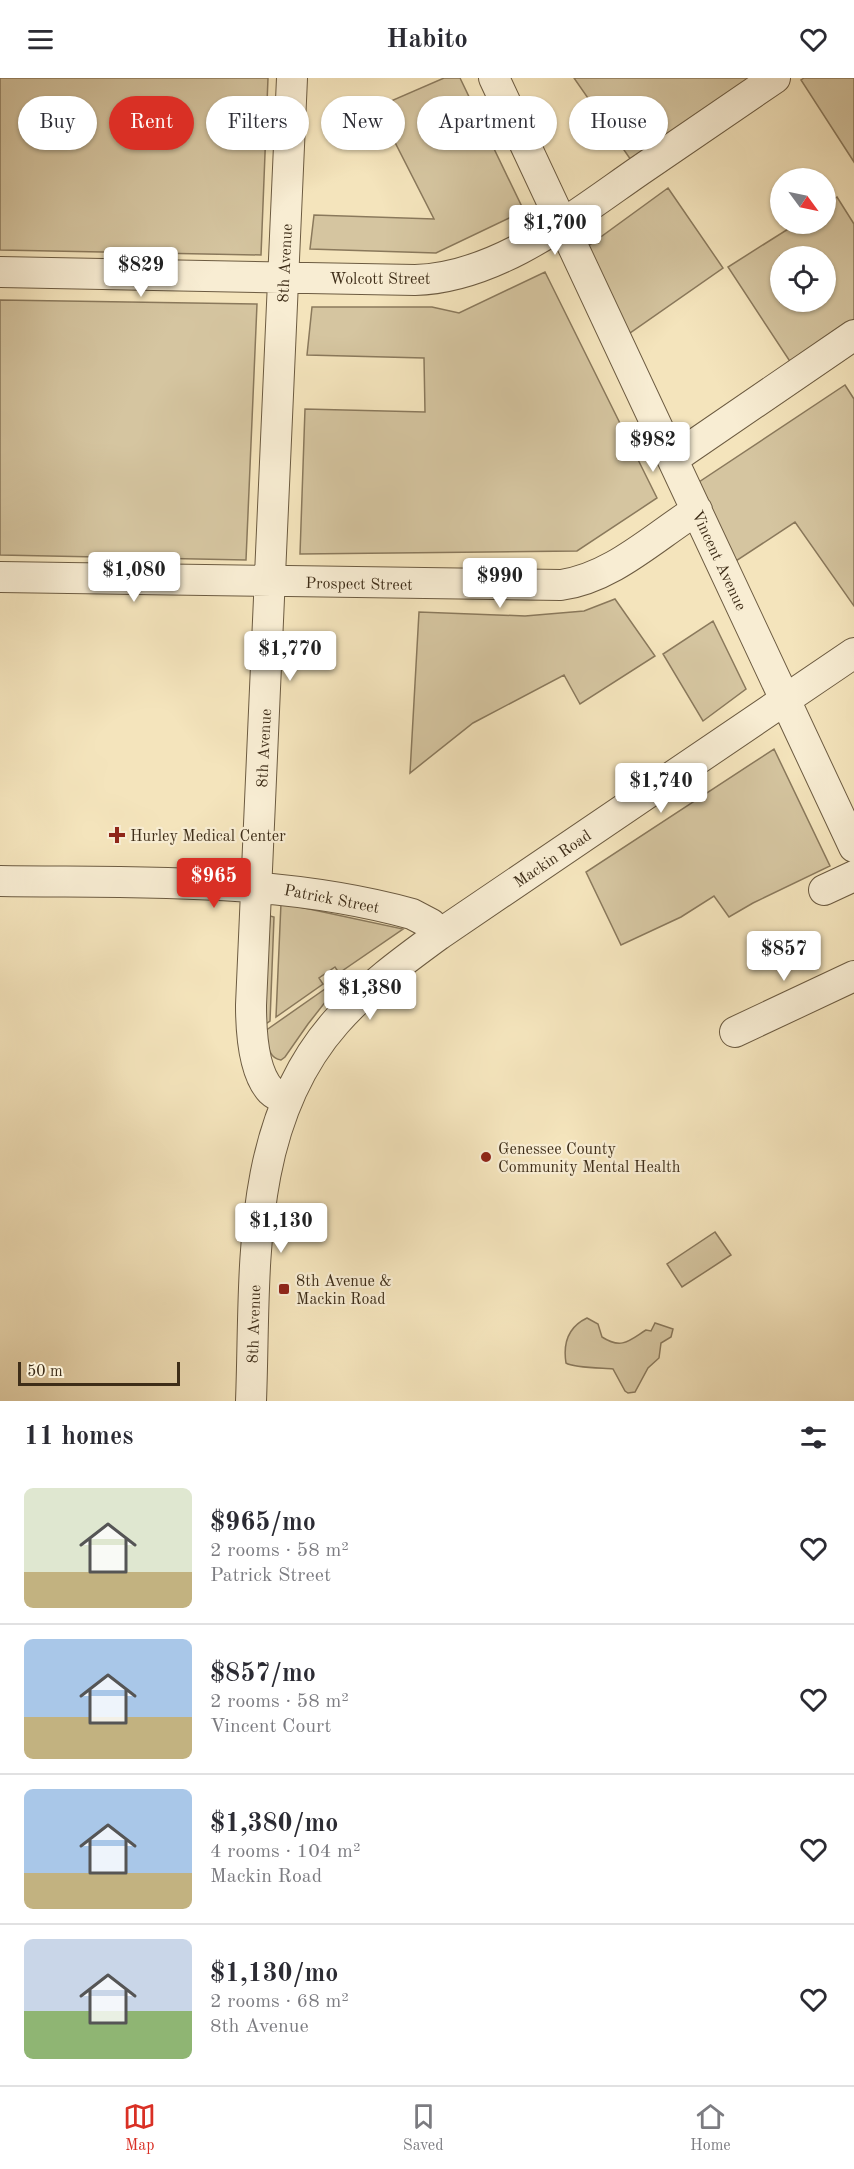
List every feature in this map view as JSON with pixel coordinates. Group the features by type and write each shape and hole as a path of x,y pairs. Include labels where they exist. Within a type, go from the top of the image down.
{"street":[{"name":"8th Avenue","path":"251,1401 255,1281 262,1193 273,1138 287,1100 267,1085 256,1057 250,1005 292,78"},
{"name":"Vincent Avenue","path":"494,78 854,847"},
{"name":"Wolcott Street","path":"0,272 415,280 451,276 514,250 562,224 775,78"},
{"path":"673,459 854,335"},
{"name":"Prospect Street","path":"0,577 546,585 574,583 609,569 697,510"},
{"name":"Mackin Road","path":"287,1100 303,1070 334,1024 377,982 440,934 854,653"},
{"path":"824,890 854,876"},
{"name":"Patrick Street","path":"0,881 257,886 285,889 405,913 425,920 440,934"},
{"path":"735,1032 854,976"}],"shaded area":[{"path":"0,78 268,78 267,96 206,96 206,150 265,150 261,255 0,250"},
{"path":"444,78 460,78 469,96 417,96 417,150 495,150 524,211 436,253 310,249 314,215 434,219 399,150 405,150 405,96 402,96"},
{"path":"574,78 757,78 668,139 668,96 586,96"},
{"path":"804,78 854,78 854,162 801,80"},
{"path":"624,150 652,150 633,163"},
{"path":"668,188 723,268 627,335 587,247"},
{"path":"837,197 854,224 854,319 791,363 728,267 780,234 836,234"},
{"path":"545,272 657,498 577,551 300,554 305,409 425,412 424,358 307,355 312,307 432,307 459,313"},
{"path":"0,300 257,304 246,560 0,555"},
{"path":"845,385 854,399 854,606 795,522 733,563 699,482"},
{"path":"615,599 655,656 580,704 564,675 473,723 410,773 419,612 525,616 584,611"},
{"path":"713,621 746,689 703,721 663,654"},
{"path":"774,749 830,866 729,917 714,896 681,917 621,945 586,872"},
{"path":"281,903 403,929 339,973 335,967 319,978 323,984 276,1017"},
{"path":"270,916 274,917 270,1021 264,1025"},
{"path":"325,989 330,996 285,1057 281,1060 276,1059 269,1049 265,1031"},
{"path":"715,1232 731,1255 682,1287 667,1264"},
{"path":"587,1318 598,1324 602,1337 615,1343 630,1340 646,1330 651,1331 655,1323 673,1329 671,1337 661,1343 659,1358 648,1368 635,1392 625,1391 613,1369 582,1367 566,1363 565,1349 568,1337 575,1326"}],"place":[{"name":"Hurley Medical Center","path":"117,835"},
{"name":"Genessee County Community Mental Health","path":"486,1157"},
{"name":"8th Avenue & Mackin Road","path":"284,1289"}]}
